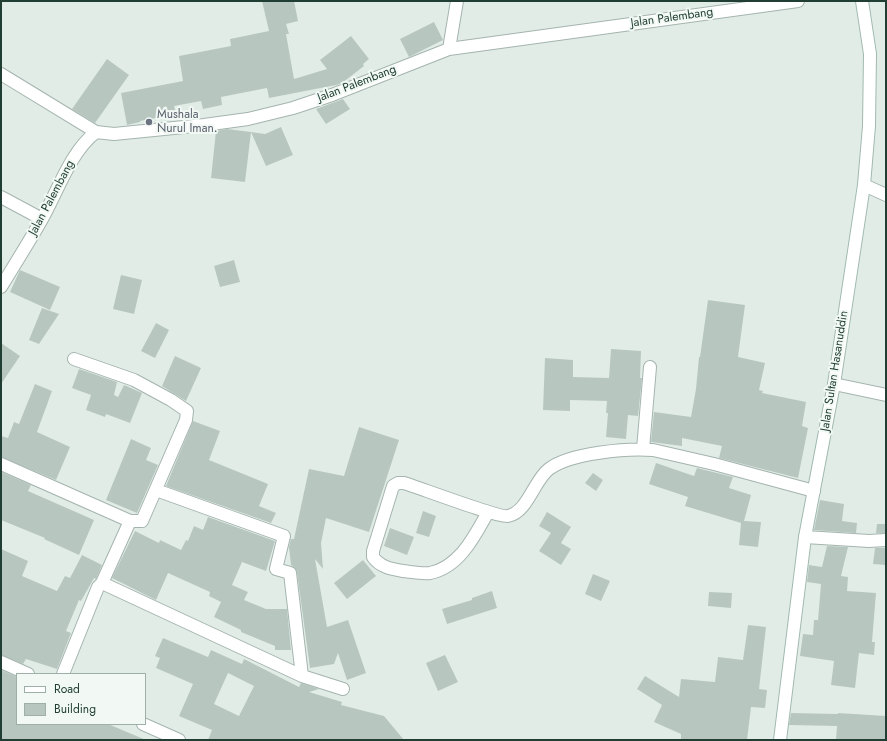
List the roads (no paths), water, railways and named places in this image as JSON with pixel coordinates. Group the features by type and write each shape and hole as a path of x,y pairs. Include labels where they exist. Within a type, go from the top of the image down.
{"street":[{"path":"449,49 457,1"},
{"name":"Jalan Palembang","path":"1,287 5,272 42,219 74,157 89,137 96,132 114,134 248,119 293,108 332,95 449,49 798,1"},
{"name":"Jalan Sultan Hasanuddin","path":"780,740 805,537 834,384 864,185 869,126 870,54 862,1"},
{"path":"1,74 96,132"},
{"path":"864,185 886,195"},
{"path":"1,197 42,219"},
{"path":"1,464 130,521 142,521 186,420 187,411 134,380 74,359"},
{"path":"643,449 650,367"},
{"path":"834,384 886,395"},
{"path":"488,512 464,550 448,565 431,573 416,573 391,569 377,562 373,558 373,551 393,486 398,483 404,483 503,517 513,515 523,507 538,482 549,469 560,463 588,455 628,449 643,449 714,464 814,491"},
{"path":"156,490 284,536 276,569 290,573 302,676"},
{"path":"63,673 98,588 102,583 130,521"},
{"path":"805,537 869,541 886,540"},
{"path":"102,583 302,676 343,689"},
{"path":"1,662 26,673"},
{"path":"145,725 179,740"}],"place":[{"name":"Mushala Nurul Iman.","path":"149,122"}]}
